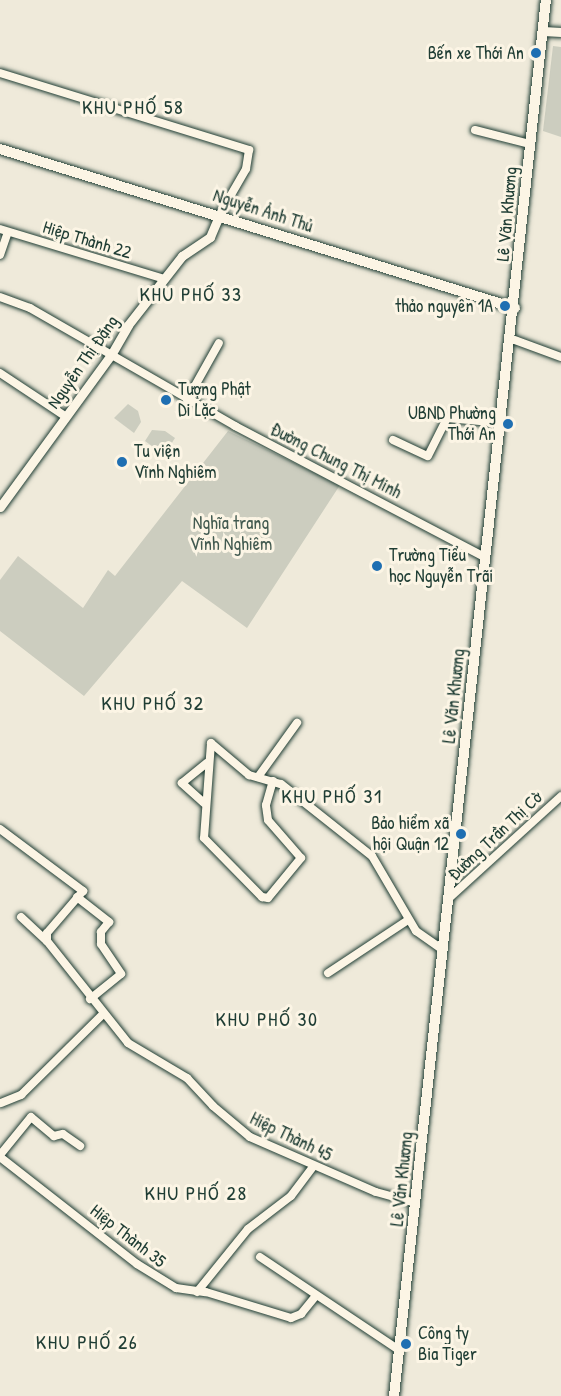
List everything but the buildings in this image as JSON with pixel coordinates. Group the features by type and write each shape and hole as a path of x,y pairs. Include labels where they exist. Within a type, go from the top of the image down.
{"main road":[{"name":"Lê Văn Khương","path":"394,1396 485,557 512,339 546,0"},
{"name":"Nguyễn Ảnh Thủ","path":"0,149 220,214 515,308"}],"street":[{"path":"543,31 561,32"},
{"path":"0,73 249,150 246,169 220,214"},
{"path":"475,130 530,144"},
{"name":"Nguyễn Thị Đặng","path":"0,507 111,355 128,325 182,256 210,237 220,214"},
{"path":"0,255 4,230"},
{"name":"Hiệp Thành 22","path":"4,230 165,279"},
{"name":"Đường Chung Thị Minh","path":"0,297 30,308 187,400 485,557"},
{"path":"512,339 561,357"},
{"path":"187,400 219,344"},
{"path":"0,373 65,416"},
{"path":"393,440 429,456 447,418 502,423"},
{"path":"258,777 297,723"},
{"path":"273,781 266,805 268,820 301,858 268,897 262,897 204,838 204,803 211,743 249,775 273,781 333,824 372,856 408,920 426,940 442,949"},
{"path":"204,803 182,783 207,764"},
{"name":"Đường Trần Thị Cờ","path":"448,899 561,796"},
{"path":"0,829 83,891 48,933 47,941"},
{"path":"77,897 109,922 101,932 101,944 121,975 90,999"},
{"name":"Hiệp Thành 45","path":"21,917 47,941 102,1015 128,1043 187,1078 213,1106 250,1137 376,1192 416,1203"},
{"path":"328,974 408,920"},
{"path":"1,1103 21,1095 102,1015"},
{"path":"0,1156 31,1117 54,1136 63,1134 80,1146"},
{"name":"Hiệp Thành 35","path":"0,1156 161,1281 291,1318 301,1314 315,1297"},
{"path":"196,1292 248,1228 291,1196 314,1166"},
{"path":"260,1257 315,1297 399,1350"}],"green space":[{"path":"553,46 561,47 561,137 543,131"},
{"path":"128,404 138,411 141,422 134,433 114,418"},
{"path":"152,430 165,431 175,438 164,455 145,441"},
{"name":"Nghĩa trang Vĩnh Nghiêm","path":"228,431 340,485 247,628 182,581 84,696 0,631 0,580 18,556 83,608 108,570 115,576"}],"place":[{"name":"Bến xe Thới An","path":"536,53"},
{"name":"thảo nguyên 1A","path":"505,306"},
{"name":"Tượng Phật Di Lặc","path":"166,400"},
{"name":"UBND Phường Thới An","path":"508,424"},
{"name":"Tu viện Vĩnh Nghiêm","path":"122,462"},
{"name":"Trường Tiểu học Nguyễn Trãi","path":"377,566"},
{"name":"Bảo hiểm xã hội Quận 12","path":"461,834"},
{"name":"Công ty Bia Tiger","path":"406,1344"}],"district":[{"name":"KHU PHỐ 58","path":"133,106"},
{"name":"KHU PHỐ 33","path":"191,293"},
{"name":"KHU PHỐ 32","path":"153,702"},
{"name":"KHU PHỐ 31","path":"332,795"},
{"name":"KHU PHỐ 30","path":"267,1018"},
{"name":"KHU PHỐ 28","path":"196,1192"},
{"name":"KHU PHỐ 26","path":"87,1341"}]}
